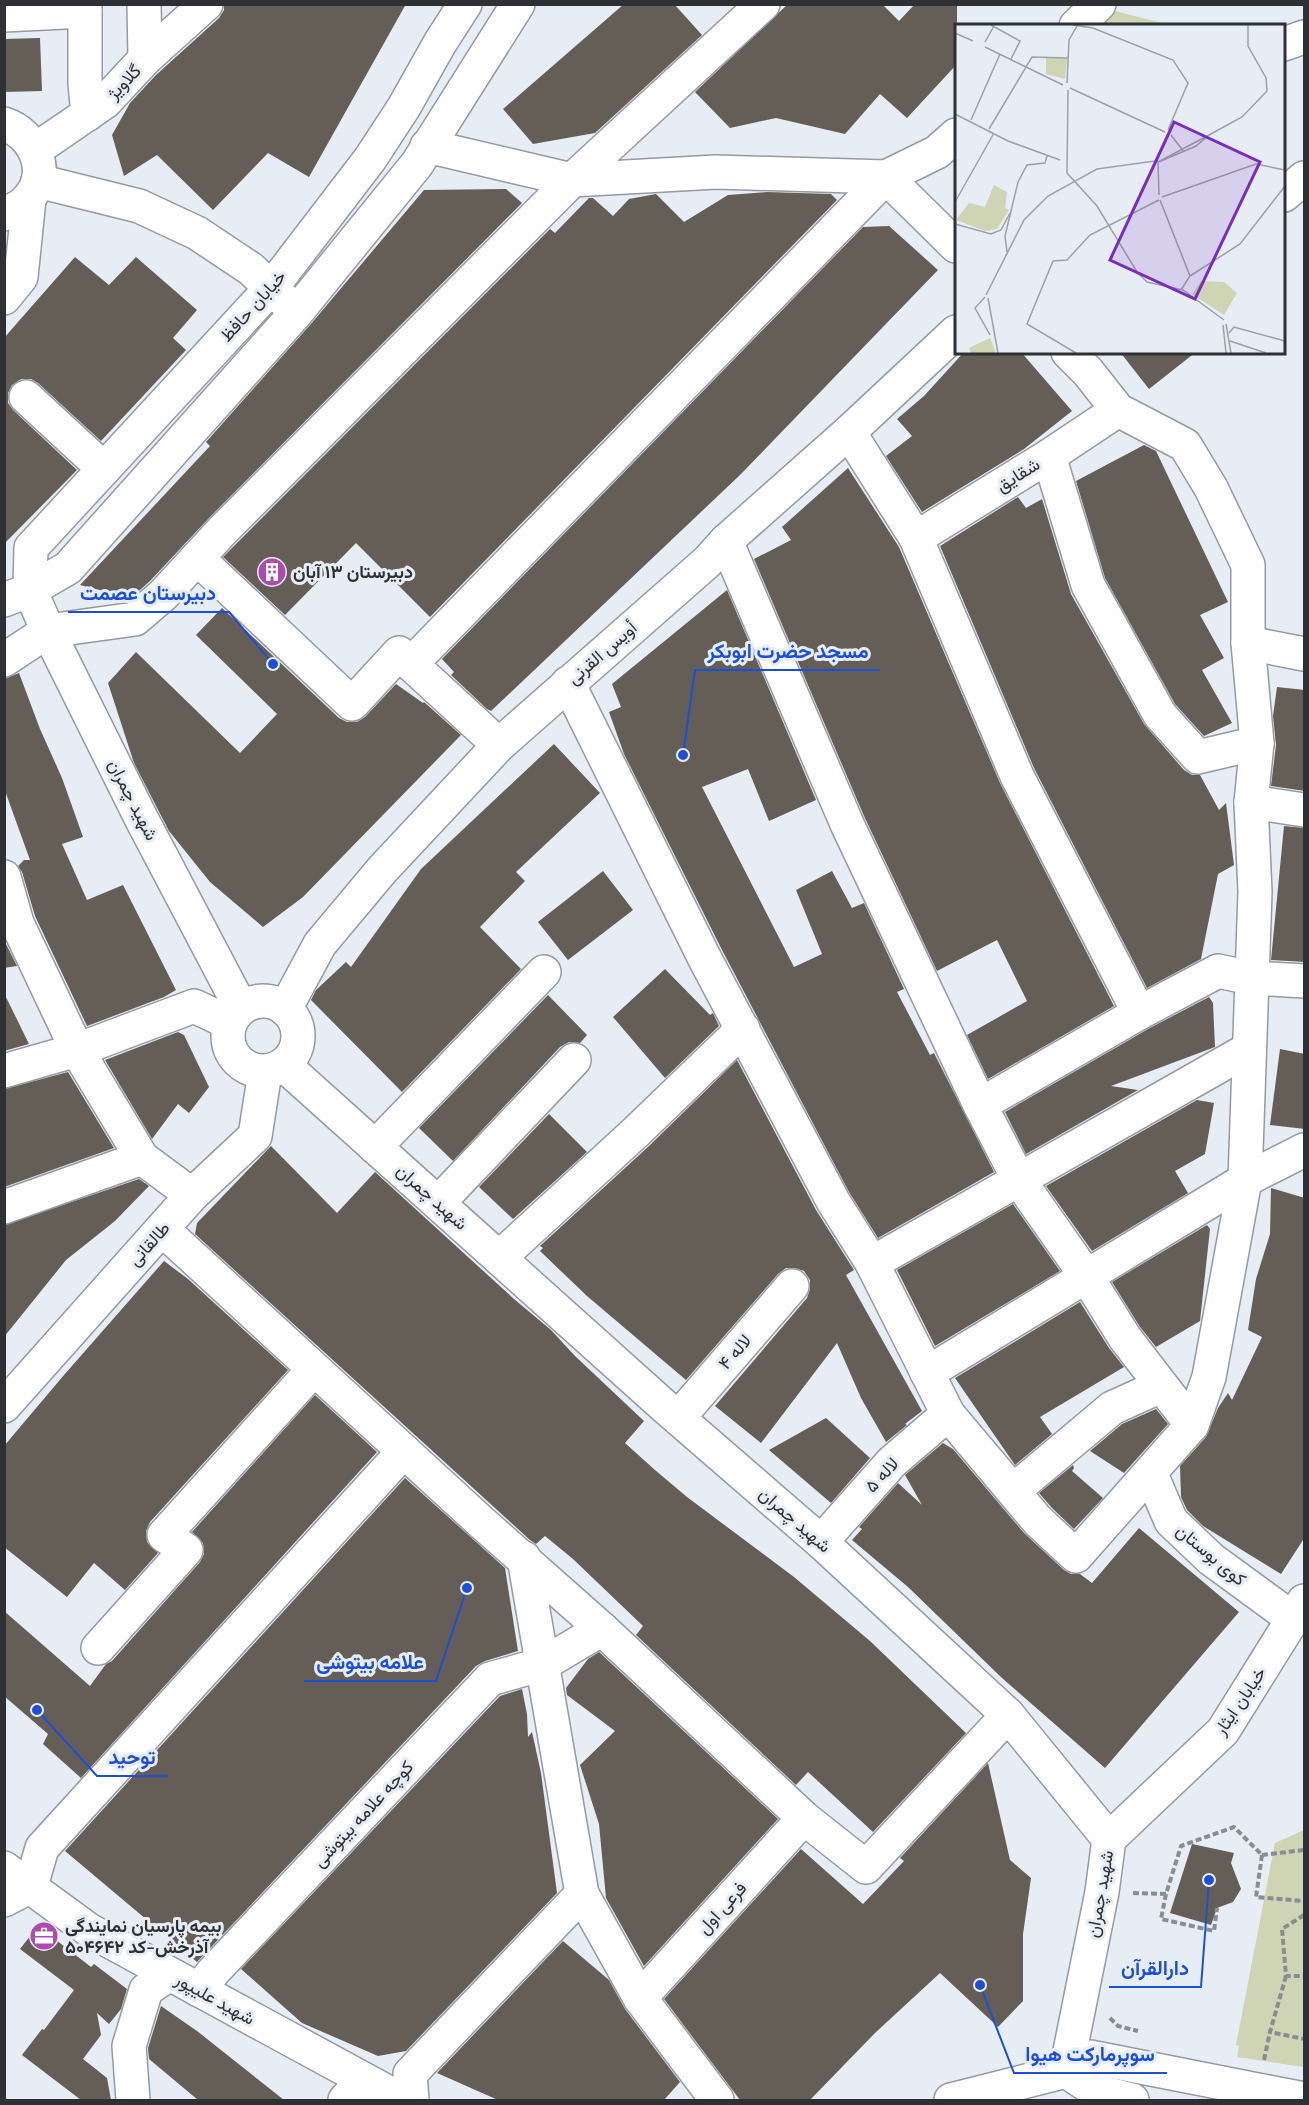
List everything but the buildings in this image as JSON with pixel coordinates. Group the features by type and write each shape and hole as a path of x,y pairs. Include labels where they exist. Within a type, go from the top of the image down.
{"street":[{"path":"144,4 146,59"},
{"name":"گلاویژ","path":"27,186 87,114 105,102 146,59 206,4"},
{"name":"خیابان حافظ","path":"17,595 31,548 272,288 370,159 404,107 465,4"},
{"path":"17,595 68,568 296,313 417,164 518,4"},
{"path":"4,660 48,631 135,619 163,595 572,180 763,4"},
{"path":"1078,24 1099,4"},
{"path":"4,15 85,8 87,114"},
{"path":"1285,44 1305,37"},
{"path":"404,107 410,122 423,131 432,132 435,135 572,180 716,172 886,177 955,244"},
{"path":"4,124 21,132 27,186 21,277 4,298"},
{"path":"411,664 886,177 937,152 955,137"},
{"path":"370,159 388,146 401,150 405,156 406,166 399,184"},
{"path":"1285,194 1305,178"},
{"path":"27,186 139,206 197,233 251,269 296,313"},
{"name":"أویس القرنی","path":"285,1009 320,944 382,870 498,745 707,562 726,541 955,334"},
{"path":"568,683 704,957 833,1201 872,1263 948,1414 1038,1521 1076,1556 1192,1425 1209,1377 1245,1180 1255,892 1251,802 1257,743 1248,643 1248,565 1211,488 1185,445 1118,410 1083,359"},
{"path":"26,397 104,469"},
{"name":"شقایق","path":"916,538 1049,456 1118,410"},
{"path":"849,432 916,538 1017,776 1139,1013"},
{"path":"1049,456 1088,585 1160,715 1198,757 1257,743"},
{"path":"726,541 847,824 980,1105 1019,1180 1087,1277 1125,1338 1192,1425"},
{"path":"197,558 352,704 399,653 498,745"},
{"name":"شهید چمران","path":"17,595 48,631 236,1016"},
{"path":"1248,643 1305,654"},
{"path":"1251,802 1305,810"},
{"path":"4,877 17,923 77,1050 142,1158 192,1195"},
{"path":"980,1105 1139,1013 1218,971 1251,978 1305,981"},
{"path":"375,1147 544,972"},
{"path":"263,1001 275,1003 285,1009 292,1016 297,1027 298,1037 292,1057 274,1068 253,1071 242,1065 228,1046 228,1034 236,1016 252,1003 263,1001"},
{"path":"4,1071 77,1050 194,1006 236,1016"},
{"path":"499,1258 636,1132 743,1029"},
{"path":"872,1263 1249,1048"},
{"path":"438,1203 574,1060"},
{"name":"شهید چمران","path":"274,1068 375,1147 678,1419 821,1542 1008,1715 1109,1839 1078,2064"},
{"name":"طالقانی","path":"4,1406 192,1195 255,1136 274,1068"},
{"path":"927,1373 1245,1180 1305,1150"},
{"path":"4,1207 142,1158"},
{"path":"162,1229 602,1629 804,1818 866,1867 1008,1715"},
{"name":"لاله ۴","path":"678,1419 792,1286"},
{"path":"98,1648 186,1550 164,1535 314,1369"},
{"path":"1012,1491 1112,1408 1161,1386"},
{"name":"لاله ۵","path":"821,1542 892,1462 948,1414"},
{"path":"18,1893 42,1848 404,1451"},
{"name":"کوی بوستان","path":"1151,1474 1171,1521 1211,1559 1301,1612"},
{"path":"524,1558 582,1894 640,1998 717,2100"},
{"name":"خیابان ایثار","path":"1109,1839 1223,1731 1301,1612"},
{"name":"کوچه علامه بیتوشی","path":"199,1990 213,1971 490,1679 543,1664 602,1629"},
{"name":"فرعی اول","path":"640,1998 804,1818"},
{"name":"شهید علیپور","path":"4,1868 18,1893 199,1990 355,2090 402,2100"},
{"path":"412,2100 411,2074 582,1894"},
{"path":"133,2100 129,2046 146,1990 169,1974"},
{"path":"1078,2064 1095,2096 1132,2100"},
{"path":"951,2100 1078,2064 1305,2099"}],"path":[{"path":"1217,1908 1214,1931 1161,1919 1180,1846 1234,1827 1262,1855"},
{"path":"1262,1855 1305,1850"},
{"path":"1262,1855 1256,1897 1305,1901"},
{"path":"1102,1893 1166,1894"},
{"path":"1305,1915 1282,1929 1286,1976 1270,2032 1305,2039"},
{"path":"1286,1976 1305,1976"}],"green space":[{"path":"1115,11 1167,24 1102,24"},
{"path":"1304,1830 1304,2067 1237,2057 1239,2046 1236,2045 1275,1843"}],"place":[{"name":"دبیرستان ۱۳ آبان","path":"272,572"},
{"name":"دبیرستان عصمت","path":"273,664"},
{"name":"مسجد حضرت ابوبکر","path":"683,755"},
{"name":"علامه بیتوشی","path":"467,1588"},
{"name":"توحید","path":"37,1710"},
{"name":"دارالقرآن","path":"1209,1880"},
{"name":"بیمه پارسیان نمایندگی آذرخش-کد ۵۰۴۶۴۲","path":"44,1936"},
{"name":"سوپرمارکت هیوا","path":"980,1985"}]}
